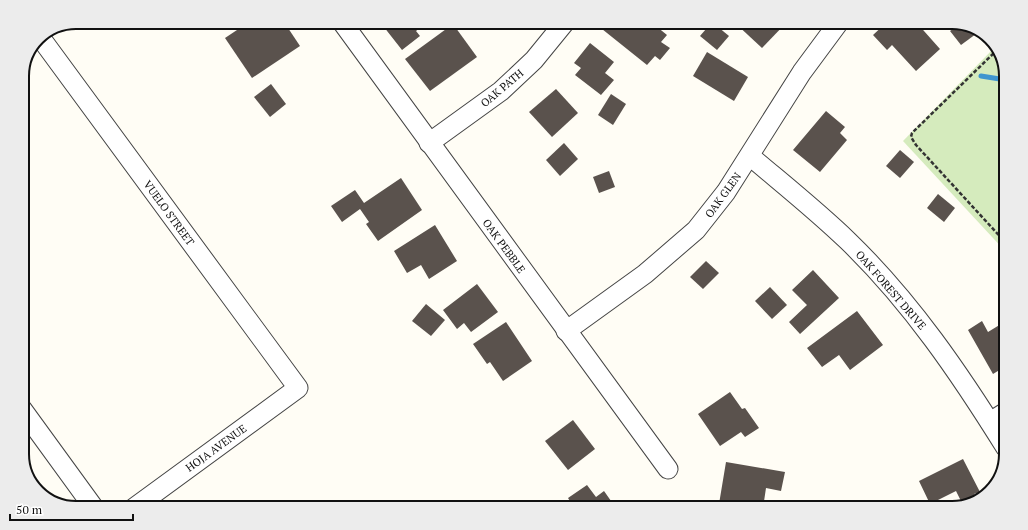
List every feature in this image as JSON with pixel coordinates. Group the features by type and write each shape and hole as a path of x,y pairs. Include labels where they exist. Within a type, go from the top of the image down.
{"street":[{"name":"OAK PEBBLE","path":"347,29 668,469"},
{"name":"OAK PATH","path":"429,143 501,91 534,60 559,29"},
{"name":"OAK GLEN","path":"566,331 645,274 696,230 726,192 802,72 834,29"},
{"name":"VUELO STREET","path":"44,42 298,388"},
{"name":"OAK FOREST DRIVE","path":"750,156 828,222 882,277 998,417"},
{"name":"HOJA AVENUE","path":"144,501 298,388"},
{"path":"29,419 89,501"}],"path":[{"path":"993,54 912,133 911,137 916,145 999,236"}],"green space":[{"path":"991,51 999,73 999,244 903,141"}],"building":[{"path":"238,29 289,29 300,46 252,78 225,38"},
{"path":"386,29 418,29 416,31 420,36 402,50"},
{"path":"446,29 457,29 477,57 430,91 405,59"},
{"path":"602,29 660,29 667,35 661,42 670,48 660,60 655,56 647,65"},
{"path":"706,29 720,29 729,36 717,50 700,36"},
{"path":"742,29 780,29 762,48"},
{"path":"879,29 922,29 940,49 916,71 892,45 887,50 873,35"},
{"path":"953,29 958,29 975,35 961,45 950,31"},
{"path":"590,43 614,62 605,73 614,80 601,95 575,75 581,68 574,63"},
{"path":"707,52 748,77 734,101 693,76"},
{"path":"271,84 286,104 270,117 254,97"},
{"path":"556,89 578,113 552,137 529,112"},
{"path":"611,94 626,104 613,125 598,115"},
{"path":"826,111 845,127 840,133 847,140 820,172 793,150"},
{"path":"564,143 578,159 560,176 546,160"},
{"path":"900,150 914,162 900,178 886,166"},
{"path":"609,171 615,187 599,193 593,177"},
{"path":"401,178 422,210 378,241 366,224 369,222 360,209 342,222 331,206 355,190 364,203"},
{"path":"938,194 955,208 944,222 927,208"},
{"path":"435,225 457,261 429,279 421,265 407,273 394,251"},
{"path":"706,261 719,273 703,289 690,277"},
{"path":"813,270 839,298 800,334 789,322 807,305 792,290"},
{"path":"477,284 498,312 471,332 464,323 457,329 443,310"},
{"path":"770,287 787,305 772,319 755,301"},
{"path":"426,304 445,320 431,336 412,321"},
{"path":"857,311 883,345 850,370 839,355 822,367 807,348"},
{"path":"982,321 988,332 999,325 999,370 993,374 968,330"},
{"path":"506,322 532,361 503,381 490,362 487,364 473,344"},
{"path":"730,392 742,409 745,408 759,428 745,437 741,432 720,446 698,414"},
{"path":"573,420 595,449 568,470 545,441"},
{"path":"963,459 980,492 961,500 956,491 936,501 929,501 919,481"},
{"path":"726,462 785,472 781,491 766,488 764,501 720,501"},
{"path":"587,485 596,497 604,491 611,501 570,501 568,498"}],"waterway":[{"path":"981,76 999,79"}]}
